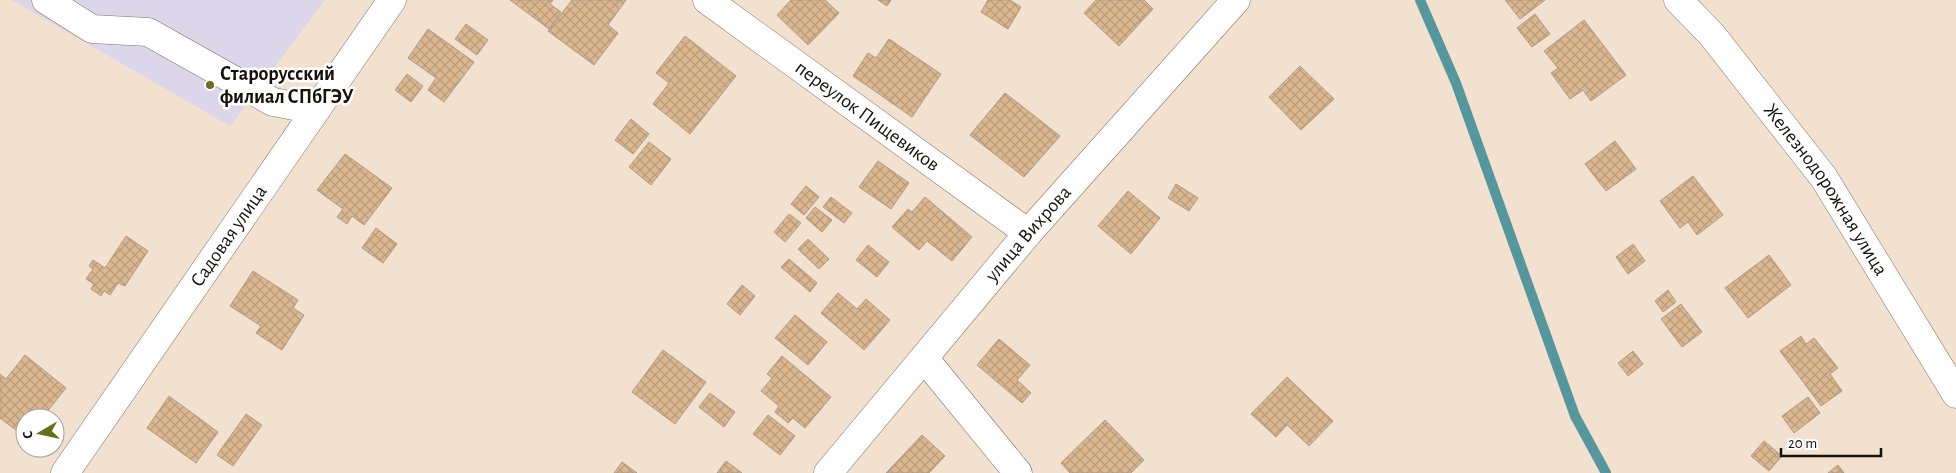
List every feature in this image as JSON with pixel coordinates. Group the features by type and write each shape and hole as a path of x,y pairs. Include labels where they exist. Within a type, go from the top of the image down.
{"street":[{"path":"46,0 92,29 148,32 273,102 316,110"},
{"name":"Садовая улица","path":"65,473 392,0"},
{"name":"переулок Пищевиков","path":"707,0 1028,233"},
{"name":"улица Вихрова","path":"828,473 1028,233 1236,0"},
{"name":"Железнодорожная улица","path":"1678,0 1712,35 1824,178 1956,394"},
{"path":"924,358 1018,473"}],"shaded area":[{"name":"Старорусский филиал СПбГЭУ","path":"12,0 325,0 230,126"}],"building":[{"path":"510,0 553,0 550,4 561,12 549,29"},
{"path":"572,0 626,0 608,25 618,33 594,65 548,31"},
{"path":"791,0 825,0 839,13 808,45 777,15"},
{"path":"878,0 891,0 887,6"},
{"path":"988,0 1010,0 1021,7 1008,29 981,12"},
{"path":"1096,0 1144,0 1153,9 1119,46 1084,13"},
{"path":"1505,0 1545,0 1520,19"},
{"path":"1535,14 1550,34 1532,47 1517,28"},
{"path":"1584,20 1626,75 1591,101 1583,90 1570,99 1551,73 1558,68 1544,51"},
{"path":"466,24 488,40 477,55 455,39"},
{"path":"428,29 474,62 444,102 428,90 436,78 408,58"},
{"path":"685,36 736,76 690,134 653,104 669,83 656,73"},
{"path":"889,39 941,74 912,117 853,76 868,53 876,58"},
{"path":"1300,66 1334,99 1301,130 1269,97"},
{"path":"407,74 423,86 411,102 395,90"},
{"path":"1005,93 1060,136 1024,177 970,135"},
{"path":"631,119 649,134 633,154 615,140"},
{"path":"1615,141 1636,169 1606,191 1585,164"},
{"path":"649,142 671,159 651,185 629,167"},
{"path":"345,154 392,188 364,225 352,216 347,224 337,217 343,209 317,190"},
{"path":"878,161 909,183 891,209 859,187"},
{"path":"1693,176 1723,215 1697,235 1688,222 1680,228 1660,201"},
{"path":"1176,184 1198,198 1189,211 1168,198"},
{"path":"806,186 819,197 804,215 791,204"},
{"path":"1128,191 1160,218 1131,254 1098,226"},
{"path":"831,197 852,213 844,223 823,207"},
{"path":"925,197 972,237 952,261 927,241 919,250 892,227 908,209 912,212"},
{"path":"815,207 832,220 822,232 806,218"},
{"path":"789,214 801,223 785,242 774,232"},
{"path":"376,228 397,244 383,263 362,248"},
{"path":"126,236 148,251 125,286 118,283 110,295 104,291 101,296 91,289 94,284 86,279 93,269 89,266 93,260 105,268"},
{"path":"808,239 829,259 819,269 798,249"},
{"path":"1633,244 1645,261 1628,274 1616,257"},
{"path":"868,245 889,262 877,277 856,260"},
{"path":"1769,255 1791,285 1748,318 1725,288"},
{"path":"789,259 817,283 810,292 781,267"},
{"path":"253,271 298,300 293,308 304,315 282,350 256,333 261,326 230,306"},
{"path":"742,285 755,296 740,315 727,304"},
{"path":"1668,290 1676,302 1663,312 1655,301"},
{"path":"838,293 857,309 866,299 890,320 864,350 821,313"},
{"path":"1681,304 1702,332 1682,347 1661,319"},
{"path":"795,315 827,342 808,365 775,338"},
{"path":"1801,336 1806,344 1814,338 1838,368 1830,374 1842,391 1821,406 1780,351"},
{"path":"999,339 1030,365 1017,380 1031,393 1022,403 977,365"},
{"path":"663,350 706,382 675,424 632,392"},
{"path":"1633,351 1643,364 1628,376 1618,363"},
{"path":"25,355 66,388 50,408 15,408 15,429 0,418 0,374 6,379"},
{"path":"782,356 831,397 805,428 793,418 788,423 775,412 779,406 761,391 772,378 767,374"},
{"path":"1287,377 1333,421 1309,446 1287,425 1276,437 1251,414"},
{"path":"710,393 735,412 724,427 699,407"},
{"path":"169,396 218,432 196,463 147,428"},
{"path":"1808,397 1820,413 1794,433 1782,416"},
{"path":"246,414 262,425 233,466 217,455"},
{"path":"768,415 795,436 780,455 753,434"},
{"path":"1105,420 1144,460 1131,473 1070,473 1061,463"},
{"path":"922,435 945,456 929,473 886,473"},
{"path":"1764,441 1782,456 1769,471 1751,456"},
{"path":"726,461 742,473 717,473"},
{"path":"622,462 637,473 614,473"},
{"path":"1838,465 1844,473 1828,473"}],"waterway":[{"path":"1420,0 1456,83 1575,416 1606,473"}],"place":[{"name":"Старорусский филиал СПбГЭУ","path":"210,85"}]}
